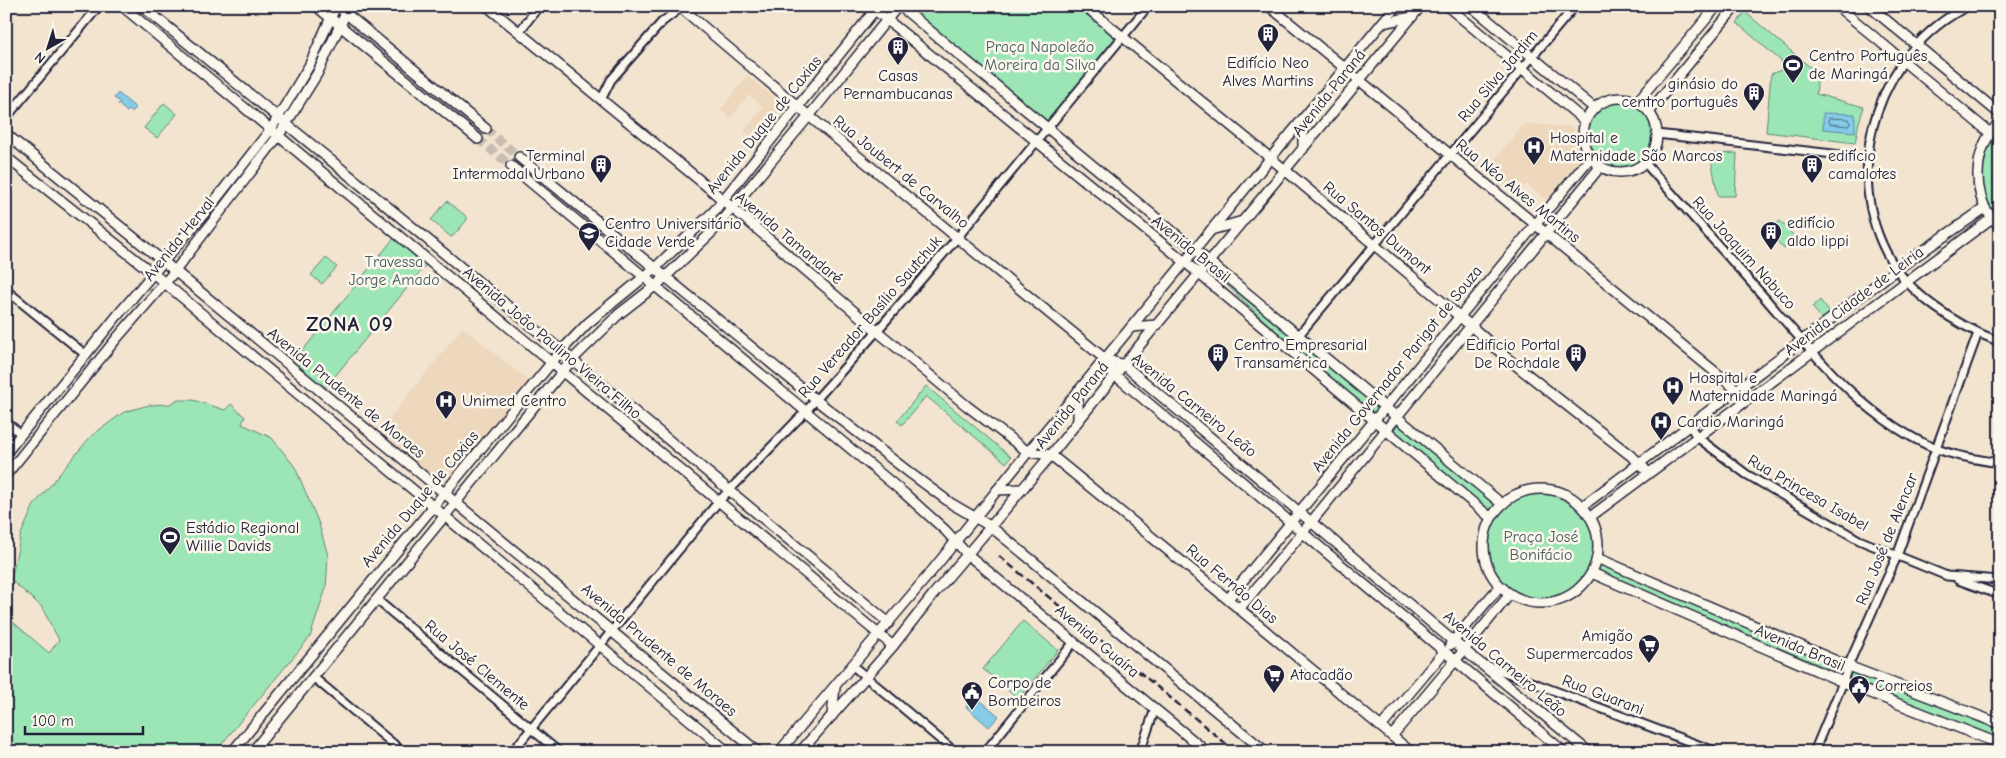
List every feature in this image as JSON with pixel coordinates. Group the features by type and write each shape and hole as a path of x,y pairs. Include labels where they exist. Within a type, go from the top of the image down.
{"main road":[{"name":"Avenida João Paulino Vieira Filho","path":"122,6 893,646"},
{"name":"Avenida João Paulino Vieira Filho","path":"142,6 287,123 889,623"},
{"path":"316,6 478,139"},
{"name":"Avenida Herval","path":"8,451 117,316 213,203 271,129 313,59 336,6"},
{"path":"336,6 349,10 486,130"},
{"name":"Avenida Tamandaré","path":"487,6 733,209 877,332 1028,452"},
{"name":"Avenida Duque de Caxias","path":"252,752 562,371 619,314 666,277 733,209 899,6"},
{"name":"Avenida Brasil","path":"899,6 1502,504"},
{"name":"Rua Santos Dumont","path":"1084,6 1285,170 1508,359 1640,463 1648,473"},
{"name":"Rua Néo Alves Martins","path":"1269,6 1748,399"},
{"name":"Avenida Paraná","path":"779,752 956,542 1078,391 1396,6"},
{"name":"Avenida Paraná","path":"800,752 893,646 932,596 1051,455 1421,6"},
{"path":"1447,6 1585,121"},
{"path":"1471,6 1594,108"},
{"path":"1637,102 1716,6"},
{"path":"1648,112 1736,6"},
{"path":"1837,6 1990,133"},
{"path":"1869,6 2000,114"},
{"name":"Rua Joubert de Carvalho","path":"681,7 809,116 1105,359"},
{"name":"Avenida Duque de Caxias","path":"232,752 561,351 588,323 655,268 723,201 838,58 874,8"},
{"name":"Avenida Brasil","path":"874,8 886,20 1185,262 1491,518"},
{"name":"Avenida Herval","path":"9,471 117,338 175,271 279,135 317,74 349,10"},
{"path":"1382,23 1412,16"},
{"path":"831,89 838,58"},
{"path":"313,59 317,74"},
{"path":"1619,98 1637,102 1648,112 1653,120 1657,134 1654,150 1645,163 1631,171 1616,172 1600,167 1590,158 1583,140 1585,121 1594,108 1610,99 1619,98"},
{"path":"1303,119 1303,149"},
{"path":"2000,122 1990,133 1979,159 1978,180 1985,208 2000,227"},
{"name":"Avenida Prudente de Moraes","path":"6,134 758,752"},
{"path":"752,166 779,153"},
{"name":"Avenida Prudente de Moraes","path":"6,157 154,274 728,752"},
{"path":"519,157 816,400 952,504 990,526 1266,752"},
{"name":"Avenida Governador Parigot de Souza","path":"1228,599 1590,158"},
{"name":"Avenida Guaíra","path":"512,166 911,500 967,554 1207,752"},
{"name":"Avenida Governador Parigot de Souza","path":"1240,609 1600,167"},
{"path":"213,203 229,201"},
{"name":"Avenida Cidade de Leiria","path":"1584,505 1897,269 1985,208"},
{"name":"Avenida Cidade de Leiria","path":"1590,516 1992,218"},
{"path":"1211,230 1243,221"},
{"path":"686,258 690,235"},
{"path":"588,323 619,314"},
{"path":"117,316 117,338"},
{"path":"1131,327 1157,325"},
{"name":"Avenida Carneiro Leão","path":"1105,359 1124,365 1453,641 1589,752"},
{"name":"Avenida Carneiro Leão","path":"1105,359 1115,375 1564,752"},
{"path":"58,388 81,382"},
{"path":"1078,391 1078,420"},
{"path":"8,451 9,471"},
{"path":"1028,452 1051,455"},
{"name":"Rua Fernão Dias","path":"1051,455 1228,599 1411,752"},
{"path":"997,490 1022,489"},
{"path":"1540,489 1568,496 1584,505 1595,529 1598,542 1597,558 1592,573 1580,588 1565,599 1546,603 1527,602 1510,594 1500,586 1487,566 1484,554 1484,541 1491,518 1502,504 1513,496 1526,491 1540,489"},
{"name":"Avenida Brasil","path":"1597,558 1848,666 2000,724"},
{"path":"931,572 932,596"},
{"path":"1364,583 1372,573"},
{"name":"Avenida Brasil","path":"1592,573 1843,682 2000,744"},
{"path":"1381,727 1500,586"},
{"path":"1392,736 1510,594"},
{"path":"832,716 835,687"}],"street":[{"path":"6,118 99,6"},
{"path":"519,32 539,6"},
{"name":"Rua Vereador Basílio Sautchuk","path":"512,752 728,490 806,411 877,332 1148,6"},
{"name":"Rua Silva Jardim","path":"1288,348 1575,6"},
{"path":"1968,6 1948,19 1916,45 1892,79 1878,107 1871,130 1867,174 1871,210 1879,236 1897,269 1934,306 1954,321 1978,334 2000,342"},
{"path":"601,100 611,80 662,22 681,7"},
{"path":"1657,134 1868,158"},
{"name":"Rua Joaquim Nabuco","path":"1645,163 1811,352 1846,387 1877,413 1908,434 1937,449 1981,461 2000,463"},
{"path":"6,290 86,355"},
{"name":"Rua José de Alencar","path":"1814,752 1848,666 1897,556 1978,334"},
{"path":"6,422 21,434"},
{"path":"1690,426 1697,437"},
{"name":"Rua Princesa Isabel","path":"1697,437 1746,474 1859,540 1947,576 2000,580"},
{"path":"1947,576 2000,595"},
{"name":"Rua José Clemente","path":"377,600 559,752"},
{"path":"986,752 1074,642"},
{"name":"Rua Guarani","path":"1480,663 1717,752"},
{"path":"853,666 955,752"},
{"path":"313,677 403,752"},
{"path":"1140,752 1155,708"}],"shaded area":[{"path":"747,76 784,106 756,140 744,131 763,107 749,95 730,118 720,110"},
{"name":"Hospital e Maternidade São Marcos","path":"1524,124 1573,127 1582,161 1549,202 1526,184 1517,195 1486,170"},
{"name":"Unimed Centro","path":"463,327 533,385 445,493 375,436"}],"green space":[{"name":"Praça Napoleão Moreira da Silva","path":"900,6 1085,6 1122,37 1048,129"},
{"name":"Centro Português de Maringá","path":"1745,12 1818,74 1816,94 1864,107 1855,143 1766,132 1771,74 1788,67 1737,23"},
{"path":"1620,98 1641,104 1651,114 1657,135 1651,156 1641,166 1620,172 1599,166 1589,156 1583,135 1589,114 1599,104"},
{"path":"164,103 177,114 157,138 144,128"},
{"path":"2000,122 2000,227 1985,208 1979,159"},
{"path":"1737,153 1735,196 1718,196 1710,154"},
{"path":"447,201 467,217 467,220 451,237 431,220"},
{"path":"1780,221 1797,239 1784,249 1768,231"},
{"name":"Travessa Jorge Amado","path":"398,233 430,260 322,392 290,366"},
{"path":"326,258 337,267 322,284 311,275"},
{"path":"1207,266 1383,410 1377,417 1290,345"},
{"path":"1820,300 1831,314 1823,320 1812,307"},
{"path":"926,386 1011,457 1006,463 926,396 902,425 897,421"},
{"name":"Estádio Regional Willie Davids","path":"177,400 193,400 225,410 231,404 245,417 242,424 272,438 295,467 319,524 328,556 326,588 310,637 215,752 6,752 6,616 49,653 59,640 41,606 11,580 21,534 34,505 91,436 124,412 149,405 170,404"},
{"name":"Praça José Bonifácio","path":"1395,419 1499,506 1525,492 1542,489 1561,493 1584,505 1594,524 1597,560 2000,731 2000,742 1594,569 1577,590 1556,601 1534,602 1514,595 1497,582 1486,563 1484,540 1493,514 1389,427"},
{"path":"1023,621 1058,650 1018,699 983,669"}],"water":[{"path":"118,93 136,108 132,112 129,110 127,112 118,104 120,102 114,98"},
{"path":"1823,113 1855,114 1855,132 1823,129"},
{"path":"975,696 999,716 989,727 966,707"}],"tunnel":[{"path":"486,129 519,157"},
{"path":"478,139 511,166"}],"railway":[{"path":"999,556 1236,752"}],"place":[{"name":"Edifício Neo Alves Martins","path":"1268,53"},
{"name":"Casas Pernambucanas","path":"898,66"},
{"name":"Centro Português de Maringá","path":"1793,84"},
{"name":"ginásio do centro português","path":"1754,112"},
{"name":"Hospital e Maternidade São Marcos","path":"1534,166"},
{"name":"Terminal Intermodal Urbano","path":"601,184"},
{"name":"edifício camalotes","path":"1812,184"},
{"name":"edifício aldo lippi","path":"1771,251"},
{"name":"Centro Universitário Cidade Verde","path":"589,252"},
{"name":"Centro Empresarial Transamérica","path":"1218,373"},
{"name":"Edificio Portal De Rochdale","path":"1576,373"},
{"name":"Hospital e Maternidade Maringá","path":"1673,406"},
{"name":"Unimed Centro","path":"446,420"},
{"name":"Cardio Maringá","path":"1661,441"},
{"name":"Estádio Regional Willie Davids","path":"170,556"},
{"name":"Amigão Supermercados","path":"1649,664"},
{"name":"Atacadão","path":"1274,694"},
{"name":"Correios","path":"1859,705"},
{"name":"Corpo de Bombeiros","path":"972,711"}],"district":[{"name":"ZONA 09","path":"350,324"}]}
